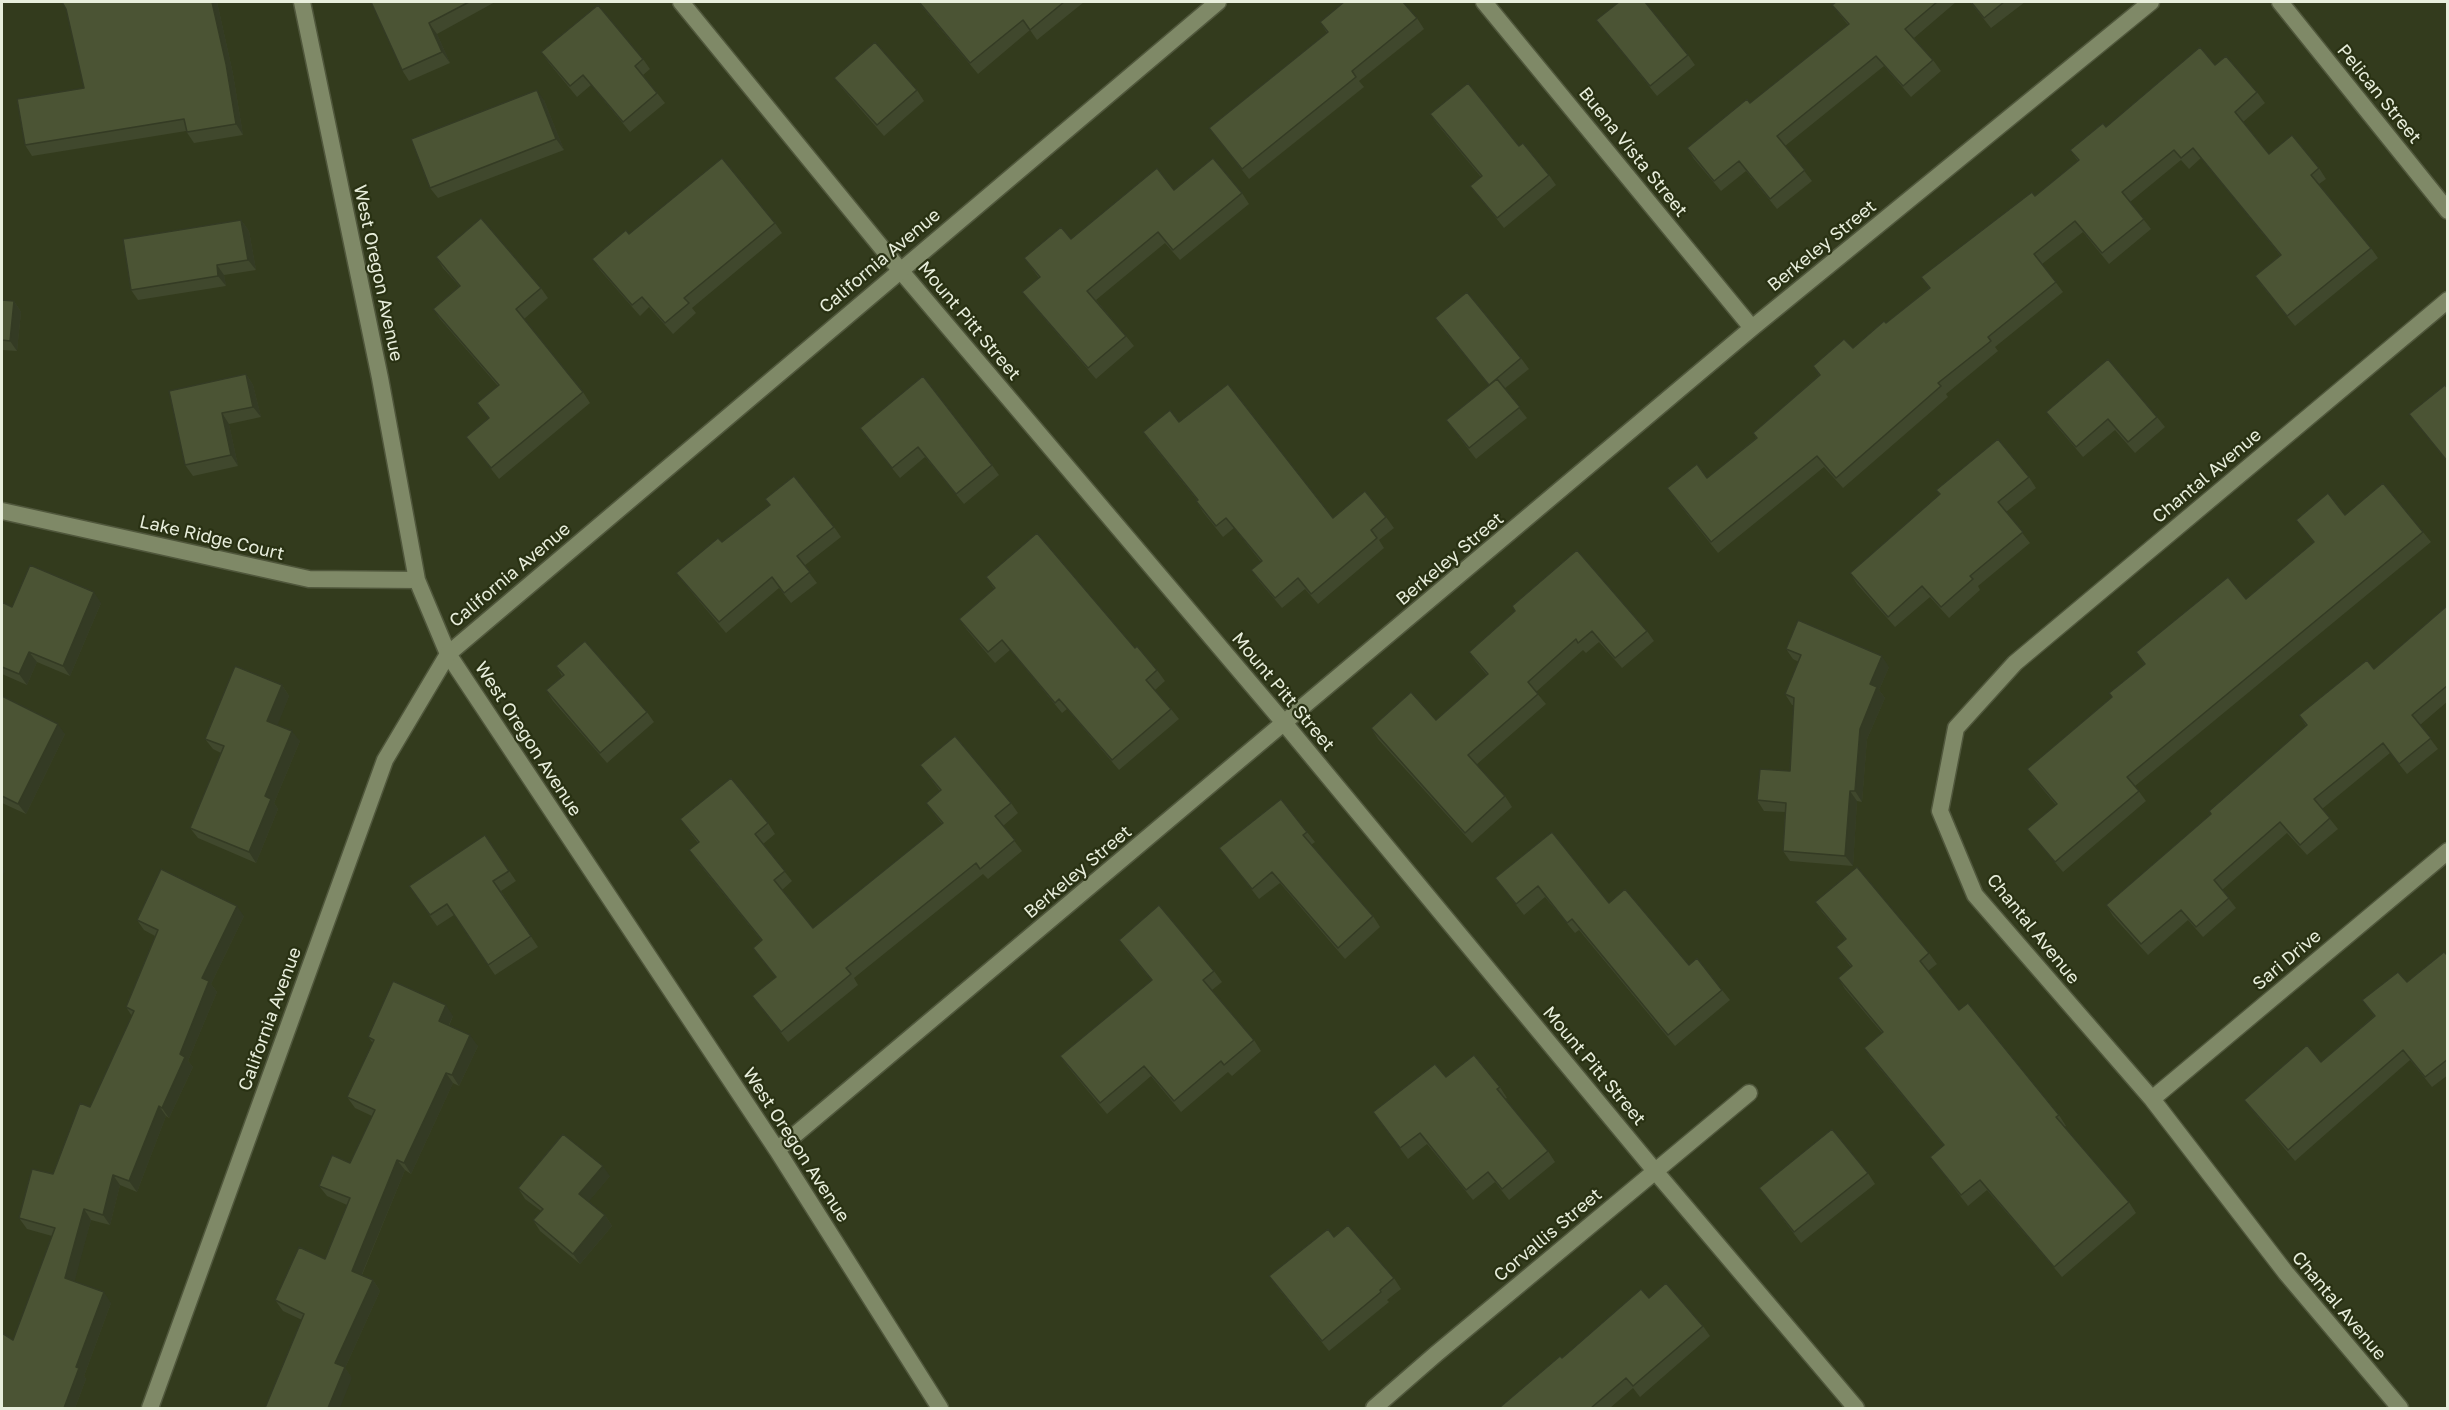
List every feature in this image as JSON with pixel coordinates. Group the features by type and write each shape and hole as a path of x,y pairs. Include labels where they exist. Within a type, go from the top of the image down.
{"street":[{"name":"West Oregon Avenue","path":"302,2 380,378 417,580 448,654 777,1150 940,1408"},
{"name":"Mount Pitt Street","path":"681,2 900,270 1285,724 1655,1171 1856,1408"},
{"name":"California Avenue","path":"150,1408 385,760 448,654 1218,2"},
{"name":"Buena Vista Street","path":"1484,2 1752,328"},
{"name":"Berkeley Street","path":"777,1150 1752,328 2151,2"},
{"name":"Pelican Street","path":"2280,2 2448,211"},
{"name":"Chantal Avenue","path":"2400,1408 2286,1273 2152,1099 1975,895 1940,811 1956,728 2015,663 2448,300"},
{"name":"Lake Ridge Court","path":"2,511 309,579 417,580"},
{"name":"Sari Drive","path":"2152,1099 2448,851"},
{"name":"Corvallis Street","path":"1374,1408 1749,1093"}],"building":[{"path":"62,2 212,2 236,124 187,132 184,119 25,145 17,99 84,88 66,9"},
{"path":"371,2 469,2 429,23 442,52 402,70"},
{"path":"919,2 1064,2 1030,30 1023,20 970,63"},
{"path":"1344,2 1403,2 1417,18 1352,71 1356,77 1242,169 1209,128 1328,32 1320,22"},
{"path":"1619,2 1645,2 1688,55 1650,86 1596,20"},
{"path":"1836,2 1937,2 1905,29 1933,60 1903,86 1876,56 1777,136 1805,170 1770,199 1739,161 1714,181 1687,148 1747,99 1750,103 1849,24 1832,5"},
{"path":"1971,2 2004,2 1984,18"},
{"path":"598,5 643,59 635,66 657,93 623,122 583,75 570,86 541,52"},
{"path":"875,42 917,90 877,125 834,78"},
{"path":"2200,47 2215,65 2226,56 2257,92 2235,112 2269,154 2292,135 2319,168 2311,175 2371,248 2287,316 2255,276 2281,255 2193,148 2181,158 2174,150 2122,192 2144,219 2102,253 2075,221 2034,254 2056,282 1988,337 1991,341 1938,383 1941,386 1836,478 1817,456 1711,542 1667,488 1697,464 1707,478 1757,438 1753,433 1820,375 1813,366 1844,339 1853,348 1884,321 1886,323 1930,288 1921,277 2032,192 2035,196 2079,160 2070,150 2103,123 2106,127"},
{"path":"1468,83 1519,146 1523,143 1549,175 1497,218 1470,186 1482,176 1430,114"},
{"path":"537,90 556,139 430,188 411,139"},
{"path":"722,158 775,223 684,298 689,303 665,323 642,297 632,305 592,259 626,230 629,234"},
{"path":"1213,158 1242,193 1173,250 1158,232 1087,291 1126,336 1088,368 1022,292 1040,277 1024,258 1061,227 1071,239 1157,168 1174,190"},
{"path":"481,218 541,288 516,309 583,392 491,468 466,437 489,418 477,403 499,385 433,309 460,286 436,257"},
{"path":"241,220 248,260 217,265 218,276 131,290 123,239"},
{"path":"1467,292 1521,358 1489,385 1435,318"},
{"path":"2,300 14,301 10,341 2,340"},
{"path":"2108,359 2157,417 2128,442 2108,419 2076,447 2046,412"},
{"path":"246,374 253,407 222,413 231,455 185,465 169,391"},
{"path":"923,376 992,465 956,494 918,447 892,468 860,428"},
{"path":"1497,379 1520,407 1469,448 1446,420"},
{"path":"1228,384 1333,518 1365,491 1386,517 1371,530 1377,538 1311,594 1298,578 1275,598 1251,570 1262,561 1226,518 1216,526 1143,432 1170,410 1179,422"},
{"path":"2445,385 2448,389 2448,462 2409,414"},
{"path":"1998,439 2029,477 1998,502 2023,532 1970,576 1973,579 1941,607 1922,586 1888,617 1850,573 1940,494 1936,490"},
{"path":"794,476 834,527 797,556 810,572 784,593 772,577 719,622 676,573 718,538 722,542 770,505 765,499"},
{"path":"2383,483 2423,532 2127,777 2139,791 2055,862 2027,829 2057,804 2027,769 2112,697 2109,693 2145,664 2136,652 2228,577 2246,599 2314,542 2296,520 2328,493 2345,515"},
{"path":"1037,533 1135,648 1137,646 1157,670 1146,680 1171,709 1112,760 1059,699 1055,703 1002,640 988,652 959,619 995,588 986,577"},
{"path":"1577,550 1647,631 1615,658 1592,631 1578,643 1576,639 1528,682 1538,694 1468,755 1505,796 1465,833 1371,728 1411,692 1436,720 1488,674 1469,652 1515,611 1512,606"},
{"path":"30,565 94,592 63,666 29,652 19,674 2,667 2,602 12,607"},
{"path":"2448,605 2448,685 2412,715 2431,738 2399,764 2383,743 2314,799 2330,818 2300,845 2280,822 2214,880 2229,898 2196,927 2181,910 2141,944 2106,905 2211,814 2209,811 2307,725 2299,715 2367,660 2374,669"},
{"path":"1798,620 1882,656 1870,684 1877,687 1860,729 1855,791 1850,791 1845,856 1783,851 1786,803 1757,800 1760,769 1790,771 1794,698 1785,694 1801,655 1786,649"},
{"path":"585,641 647,712 600,753 546,690 564,675 556,666"},
{"path":"235,666 282,685 267,721 292,731 265,796 271,799 249,852 190,828 224,746 205,739"},
{"path":"2,696 58,724 18,804 2,796"},
{"path":"955,736 1011,803 995,816 1015,840 980,869 976,863 846,968 851,974 781,1032 752,996 776,977 753,948 762,940 689,850 699,842 680,819 731,778 768,823 755,834 785,871 774,880 813,928 943,823 926,803 941,790 920,765"},
{"path":"1281,799 1307,832 1303,835 1373,916 1338,948 1272,872 1252,889 1219,848"},
{"path":"1552,832 1609,903 1625,889 1689,965 1697,958 1722,990 1668,1035 1572,919 1567,923 1538,886 1516,904 1495,878"},
{"path":"485,835 509,871 493,881 531,936 488,965 447,904 430,915 409,886"},
{"path":"1857,867 1929,953 1920,961 1959,1010 1968,1003 2059,1115 2056,1117 2129,1202 2054,1267 1980,1180 1961,1195 1930,1157 1944,1145 1864,1048 1883,1032 1838,978 1852,966 1836,947 1846,939 1815,902"},
{"path":"161,869 237,906 202,978 209,981 180,1054 185,1057 162,1108 159,1106 129,1181 113,1175 103,1215 84,1209 65,1278 104,1292 76,1367 79,1368 64,1408 2,1408 2,1333 13,1340 55,1228 19,1218 32,1169 53,1174 80,1103 90,1107 134,1011 126,1007 158,930 137,920"},
{"path":"1159,905 1214,971 1203,980 1254,1040 1224,1065 1221,1061 1174,1101 1144,1066 1100,1103 1060,1056 1152,980 1119,940"},
{"path":"2444,952 2448,956 2448,1059 2425,1077 2403,1050 2288,1150 2244,1100 2307,1045 2321,1062 2375,1016 2362,1000 2398,972 2407,982"},
{"path":"393,981 446,1005 439,1021 470,1035 452,1075 446,1073 404,1163 397,1160 352,1271 373,1280 335,1363 345,1367 328,1408 265,1408 304,1314 275,1300 299,1247 325,1259 350,1198 319,1186 332,1155 350,1163 375,1110 347,1097 374,1040 368,1037"},
{"path":"1474,1055 1500,1087 1497,1089 1548,1151 1502,1189 1488,1172 1466,1190 1420,1133 1400,1148 1373,1112 1435,1064 1446,1077"},
{"path":"1832,1129 1868,1173 1794,1232 1759,1188"},
{"path":"563,1134 603,1166 579,1194 605,1215 573,1254 533,1220 543,1209 518,1188"},
{"path":"1348,1225 1394,1278 1380,1290 1381,1292 1322,1341 1269,1276 1328,1229 1334,1237"},
{"path":"1666,1283 1703,1326 1633,1386 1626,1378 1591,1408 1499,1408 1560,1356 1562,1358 1641,1289 1649,1298"}]}
